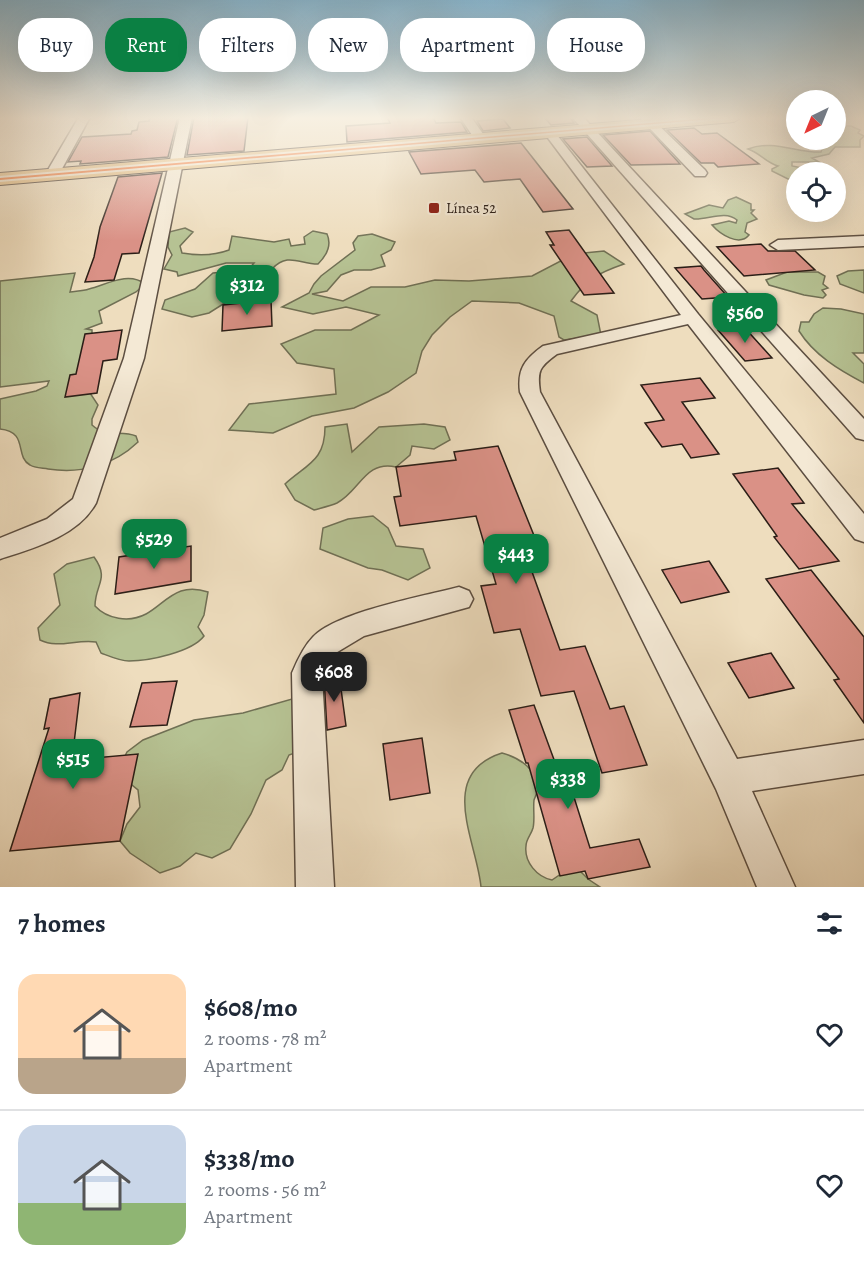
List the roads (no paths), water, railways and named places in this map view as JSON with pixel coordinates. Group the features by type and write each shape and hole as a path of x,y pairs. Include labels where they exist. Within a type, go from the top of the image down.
{"main road":[{"path":"0,179 249,158"}],"street":[{"path":"52,175 61,158"},
{"path":"0,549 59,526 74,516 84,503 134,358 176,158"},
{"path":"569,158 692,318 864,532"},
{"path":"615,158 864,433"},
{"path":"686,158 700,173"},
{"path":"778,244 864,241"},
{"path":"692,318 550,350 534,361 527,375 530,392 729,777 776,887"},
{"path":"315,887 307,673 324,645 356,626 459,599"},
{"path":"729,777 864,757"}],"place":[{"name":"Línea 52","path":"434,208"}]}
